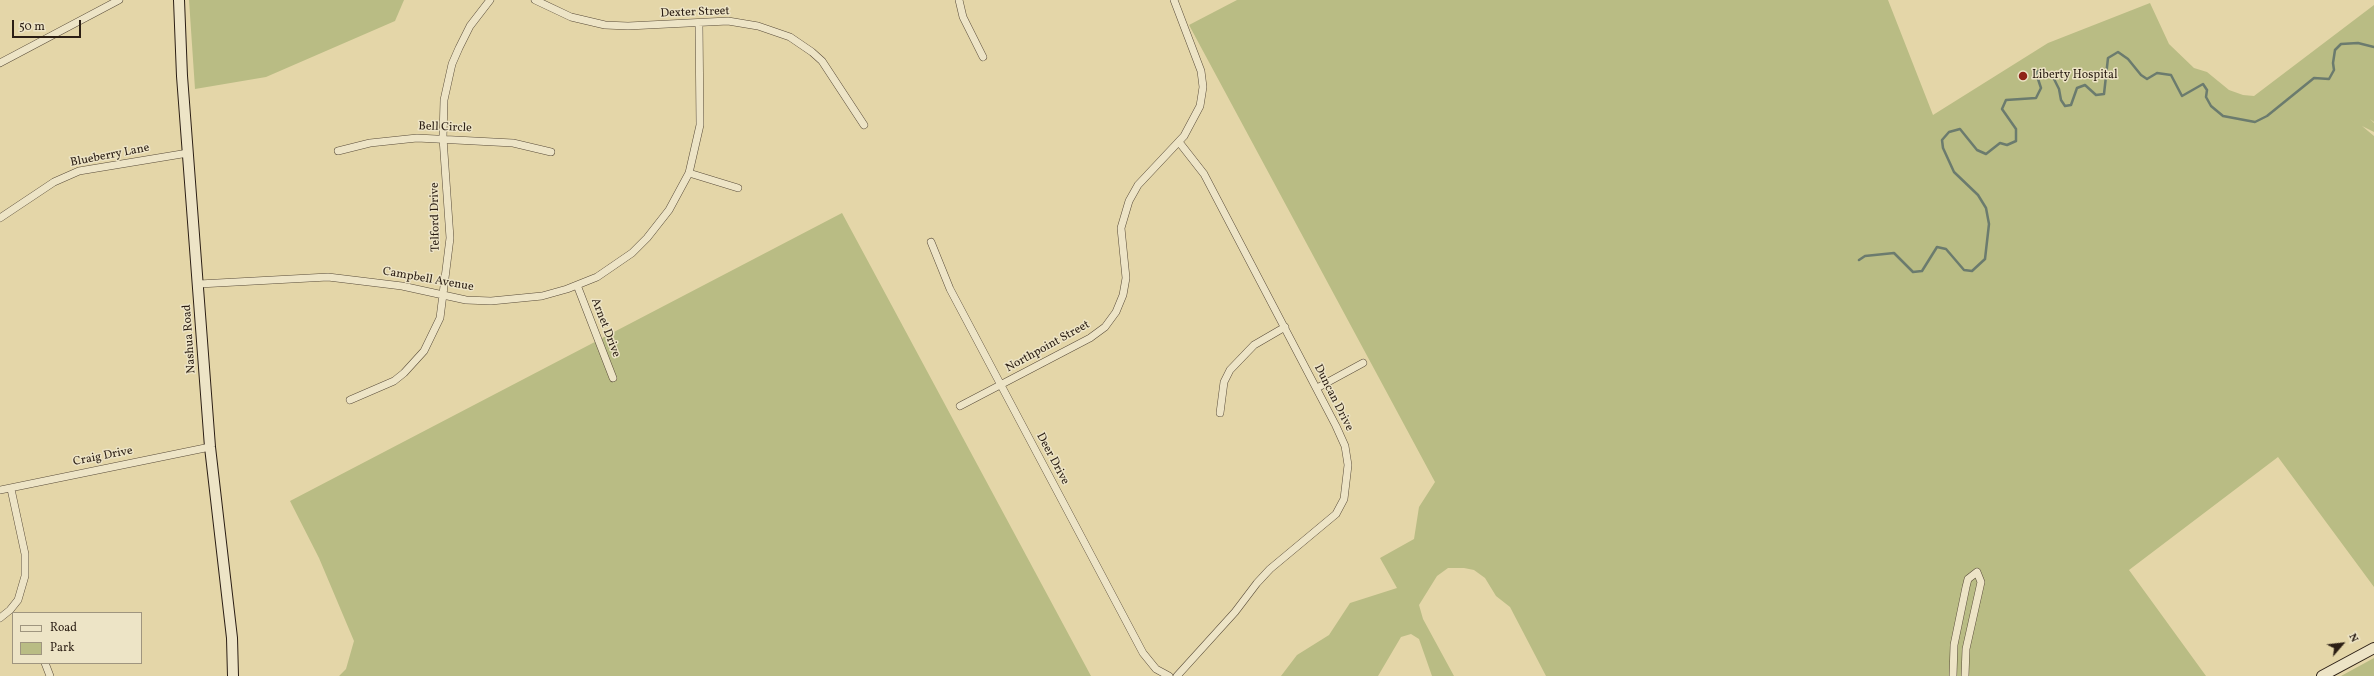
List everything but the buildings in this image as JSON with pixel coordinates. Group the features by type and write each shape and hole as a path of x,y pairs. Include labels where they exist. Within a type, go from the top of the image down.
{"street":[{"path":"0,63 119,0"},
{"name":"Nashua Road","path":"179,0 188,153 210,447 232,638 233,676"},
{"name":"Telford Drive","path":"350,400 394,381 417,360 433,335 440,318 450,238 443,138 444,100 452,64 467,32 490,0"},
{"name":"Dexter Street","path":"535,0 571,17 605,25 743,23 790,37 801,44 826,66 864,125"},
{"path":"959,0 963,17 983,57"},
{"name":"Northpoint Street","path":"960,406 1090,338 1105,327 1116,312 1124,295 1126,278 1121,228 1123,215 1138,185 1179,142 1195,118 1200,106 1203,87 1201,71 1174,0"},
{"name":"Campbell Avenue","path":"199,284 328,277 402,286 466,300 517,300 542,296 577,285 615,266 648,238 669,210 689,173 700,124 700,23"},
{"name":"Bell Circle","path":"338,151 370,143 398,139 443,138 513,143 551,152"},
{"name":"Duncan Drive","path":"1177,676 1235,612 1257,583 1336,514 1344,499 1348,465 1344,446 1317,388 1204,174 1179,142"},
{"name":"Blueberry Lane","path":"0,218 54,182 79,171 188,153"},
{"path":"689,173 738,188"},
{"name":"Deer Drive","path":"931,242 950,289 1143,653 1156,669 1169,676"},
{"name":"Arnet Drive","path":"577,285 613,378"},
{"path":"1220,413 1224,382 1230,370 1254,345 1284,327"},
{"path":"1317,388 1362,363"},
{"name":"Craig Drive","path":"0,490 11,489 210,447"},
{"path":"0,618 12,611 23,588 26,565 11,489"},
{"path":"1953,676 1954,645 1966,587 1968,579 1977,572 1981,582 1966,649 1965,676"},
{"path":"2322,676 2374,648"},
{"path":"45,664 50,676"}],"green space":[{"path":"189,0 404,0 395,21 266,77 195,89"},
{"path":"1237,0 1888,0 1933,115 2048,43 2150,3 2169,44 2194,68 2207,72 2229,90 2243,95 2254,96 2374,5 2374,122 2370,119 2374,123 2374,132 2362,126 2374,136 2374,587 2278,457 2129,570 2206,676 1546,676 1510,607 1496,596 1485,578 1474,570 1464,568 1448,568 1437,576 1419,605 1423,619 1454,676 1432,676 1419,639 1411,634 1401,637 1378,676 1281,676 1297,655 1329,635 1350,603 1397,588 1380,558 1414,539 1419,507 1435,482 1189,25"},
{"path":"842,213 1091,676 339,676 346,669 354,641 319,558 290,501"},
{"path":"2374,658 2374,676 2341,676"}],"waterway":[{"path":"1859,260 1865,256 1894,253 1913,272 1922,271 1937,247 1946,249 1964,270 1972,271 1985,259 1989,224 1986,208 1978,195 1954,172 1943,148 1942,140 1949,132 1960,129 1977,150 1986,154 2000,143 2007,145 2016,141 2016,129 2002,109 2006,100 2036,98 2041,88 2036,73 2041,69 2053,77 2059,89 2061,100 2065,106 2071,105 2077,88 2085,85 2096,95 2104,94 2108,58 2118,52 2128,59 2141,75 2147,79 2157,73 2171,75 2182,96 2203,84 2207,90 2206,97 2211,106 2223,116 2255,122 2267,116 2314,78 2329,79 2334,70 2333,63 2335,50 2341,44 2358,43 2374,47"}],"place":[{"name":"Liberty Hospital","path":"2023,76"}]}
